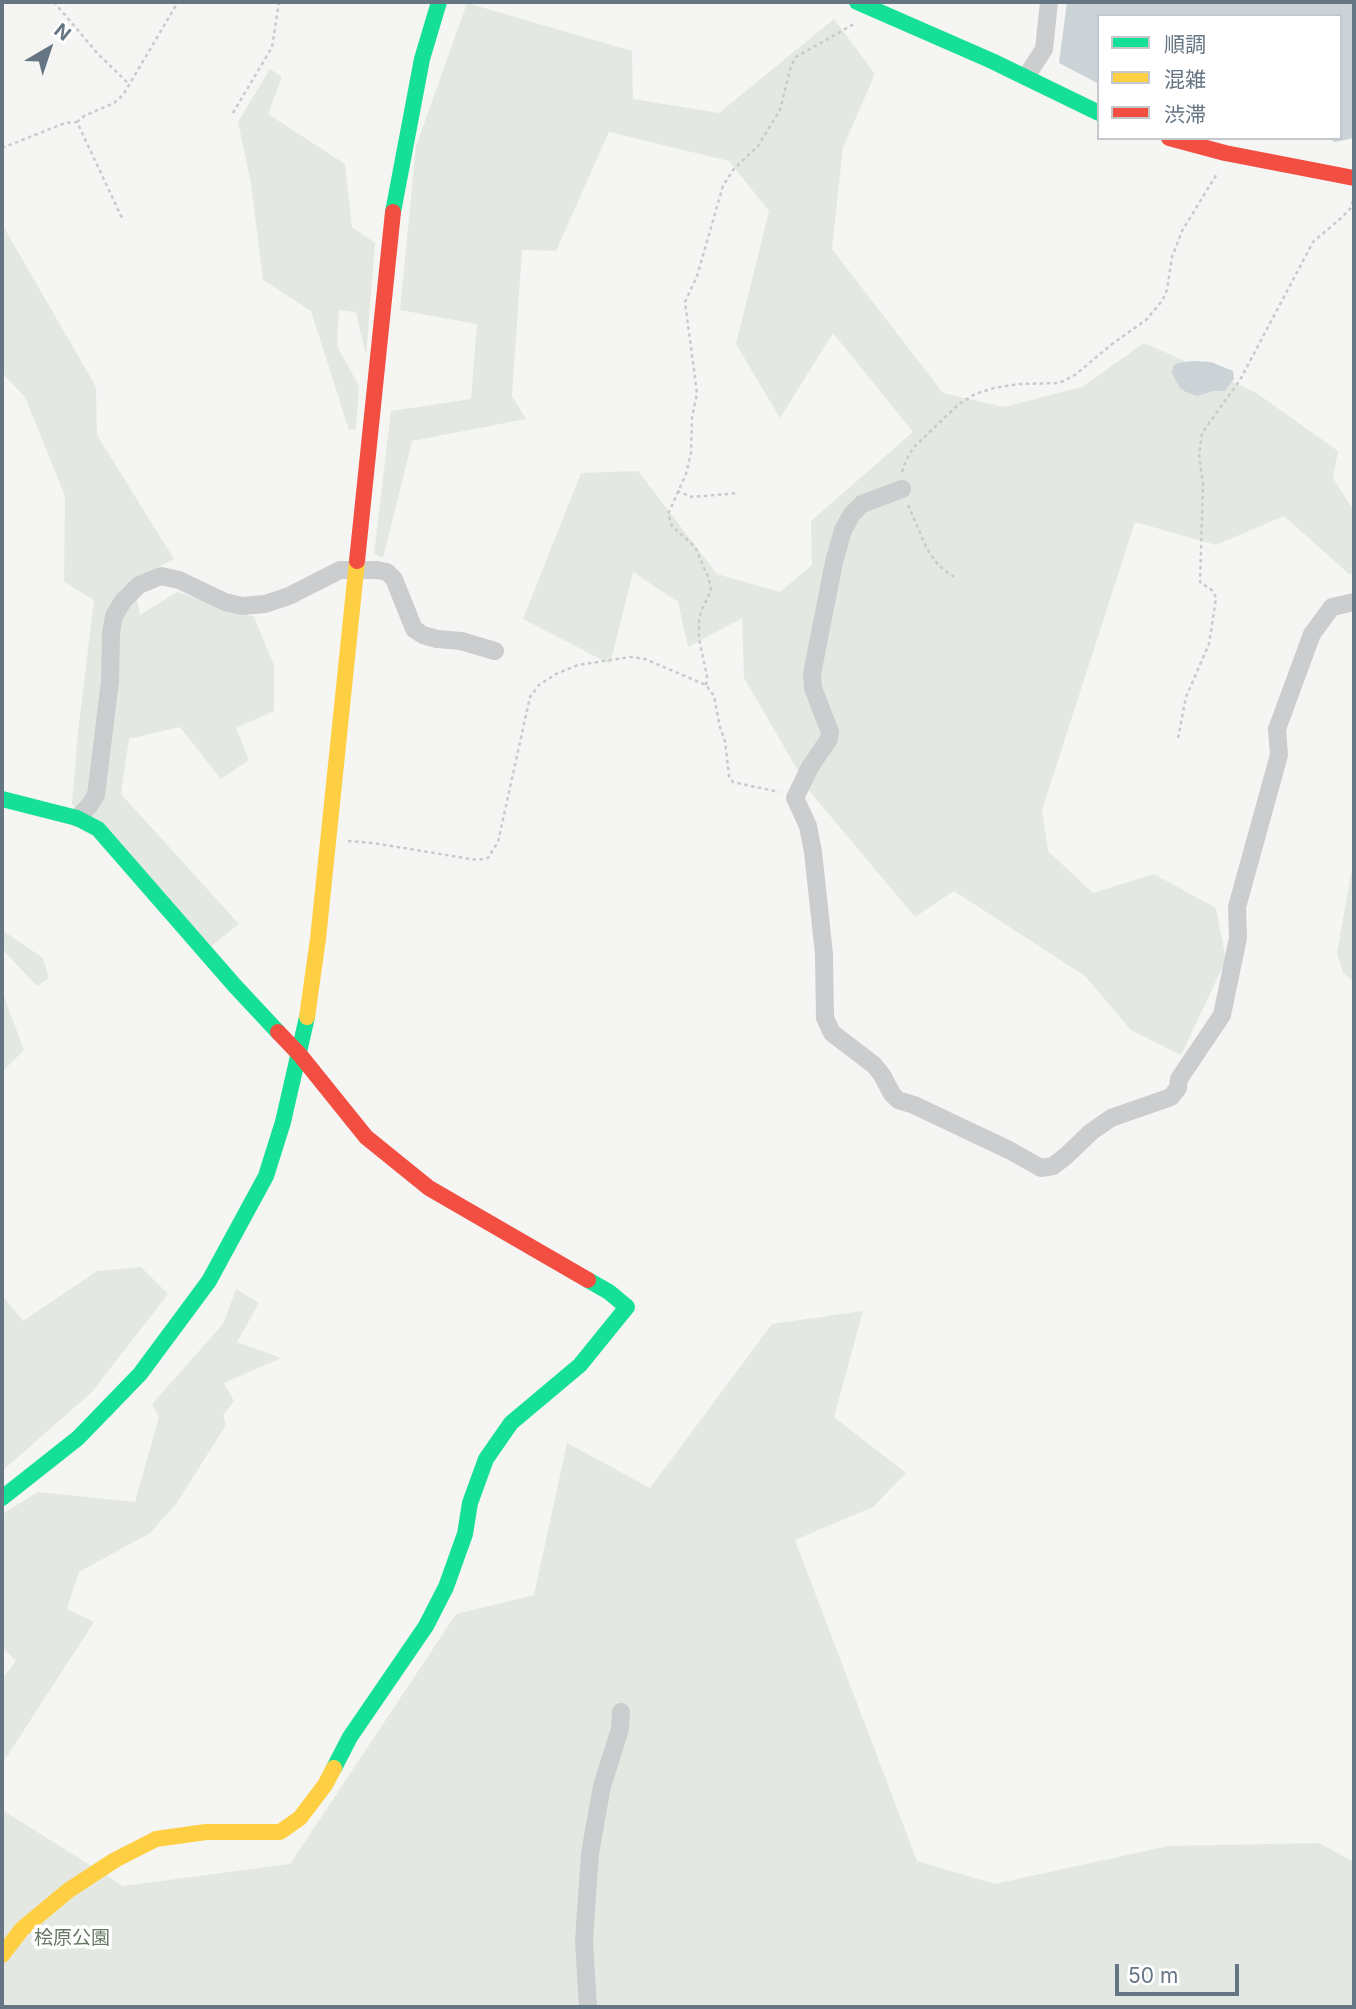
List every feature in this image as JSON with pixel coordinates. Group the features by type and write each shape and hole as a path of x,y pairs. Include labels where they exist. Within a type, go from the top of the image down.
{"street":[{"path":"2,1497 78,1438 141,1374 209,1281 244,1220 266,1176 284,1122 310,1002 392,217 422,60 439,2"},
{"path":"857,2 1026,77 1097,112"},
{"path":"1026,77 1044,49 1049,2"},
{"path":"1176,140 1225,153 1354,177"},
{"path":"902,489 862,504 852,514 843,530 812,674 813,688 827,722 829,739 810,766 795,798 808,826 813,852 824,954 825,1018 832,1033 874,1065 898,1100 1009,1150 1041,1168 1053,1166 1111,1118 1171,1097 1222,1014 1238,938 1237,907 1279,755 1276,742 1278,729 1312,634 1332,607 1354,603"},
{"path":"77,818 96,795 110,681 114,616 123,601 139,585 161,576 179,580 225,603 242,606 265,604 289,596 340,570 387,572 394,579 414,629 437,639 461,641 495,651"},
{"path":"2,799 77,818 98,829 300,1055 366,1137 429,1188 609,1292 627,1307 580,1365 511,1423 486,1459 470,1503 460,1547 446,1587 426,1626 350,1737 325,1785 300,1818 280,1832 206,1832 156,1839 115,1860 69,1890 22,1929 2,1955"},
{"path":"588,2007 584,1941 590,1853 602,1786 621,1730 621,1712"}],"path":[{"path":"54,2 98,54 129,85"},
{"path":"2,148 65,123 77,122 84,116 114,103 123,95 178,2"},
{"path":"233,113 272,47 279,2"},
{"path":"706,685 699,622 701,611 711,591 709,579 695,547 669,521 668,514 691,453 692,418 697,393 685,302 697,276 723,186 729,175 758,146 780,110 791,66 796,57 829,40 838,31 865,20 874,9"},
{"path":"77,122 125,220"},
{"path":"954,577 939,565 927,549 902,489 905,460 914,447 960,404 975,394 994,388 1059,383 1075,375 1146,320 1162,301 1167,290 1172,257 1182,231 1193,209 1211,185 1225,153"},
{"path":"1178,738 1186,697 1209,644 1216,598 1213,591 1200,582 1203,484 1199,455 1202,433 1240,380 1313,242 1350,209 1354,198"},
{"path":"677,491 692,497 739,493"},
{"path":"329,840 373,843 477,860 488,858 498,842 530,697 539,685 578,665 630,657 645,659 706,685 714,696 725,741 729,776 733,782 795,798"}],"green space":[{"path":"467,3 632,51 633,99 719,113 834,19 875,74 843,147 832,249 943,393 1004,407 1082,387 1144,343 1255,392 1338,451 1333,478 1354,511 1354,575 1349,574 1284,516 1216,545 1135,522 1042,810 1048,851 1093,893 1154,874 1216,908 1226,960 1181,1055 1131,1030 1085,976 954,891 915,917 811,793 744,678 742,618 688,647 678,602 633,572 610,664 523,619 581,473 638,471 717,574 780,592 812,565 811,521 913,432 833,333 780,418 736,344 769,211 729,161 609,132 556,251 522,250 512,396 526,419 412,441 383,558 374,554 391,411 471,399 477,324 400,310 416,146"},
{"path":"270,69 282,77 268,114 345,164 352,227 375,243 366,356 356,312 339,310 337,346 359,386 356,429 349,430 311,311 263,280 251,183 238,122"},
{"path":"2,224 96,387 97,435 174,559 133,580 140,615 177,592 254,617 274,665 274,711 236,728 249,760 221,779 180,727 129,739 121,794 239,924 210,947 72,804 94,600 64,582 65,496 25,397 2,373"},
{"path":"1354,857 1354,982 1343,973 1337,953"},
{"path":"2,930 43,958 49,978 37,986 2,949"},
{"path":"2,991 24,1050 2,1072"},
{"path":"141,1267 168,1294 92,1392 2,1471 2,1295 23,1321 97,1271"},
{"path":"236,1289 259,1303 237,1342 281,1358 224,1383 234,1401 223,1415 226,1425 176,1504 150,1533 79,1572 67,1609 94,1622 2,1764 2,1679 16,1661 2,1647 2,1514 38,1492 135,1502 159,1417 152,1404 223,1324"},
{"name":"桧原公園","path":"863,1311 834,1417 906,1473 873,1507 795,1540 917,1861 995,1884 1168,1846 1319,1843 1354,1862 1354,2007 2,2007 2,1801 4,1811 123,1886 290,1864 456,1614 534,1595 567,1443 650,1488 772,1324"}],"shaded area":[{"path":"1067,2 1354,2 1354,138 1335,142 1332,140 1342,140 1342,14 1097,14 1097,83 1059,63"},
{"path":"1193,361 1211,362 1233,371 1234,379 1225,391 1213,391 1197,396 1186,392 1180,388 1172,373 1173,366"}],"traffic: fast":[{"path":"393,212 422,59 439,2"},
{"path":"857,2 992,61 1097,112"},
{"path":"2,799 77,818 98,829 278,1032"},
{"path":"2,1498 78,1438 140,1374 209,1281 266,1176 283,1122 307,1017"},
{"path":"334,1768 350,1737 426,1626 446,1587 465,1534 470,1503 486,1459 511,1423 580,1365 627,1307 588,1280"}],"traffic: slow":[{"path":"307,1017 318,939 357,561"},
{"path":"2,1955 22,1929 69,1890 115,1860 156,1839 206,1832 280,1832 300,1818 325,1785 334,1768"}],"traffic: jam":[{"path":"1176,140 1225,153 1354,178"},
{"path":"357,561 393,212"},
{"path":"278,1032 366,1137 429,1188 588,1280"}]}
